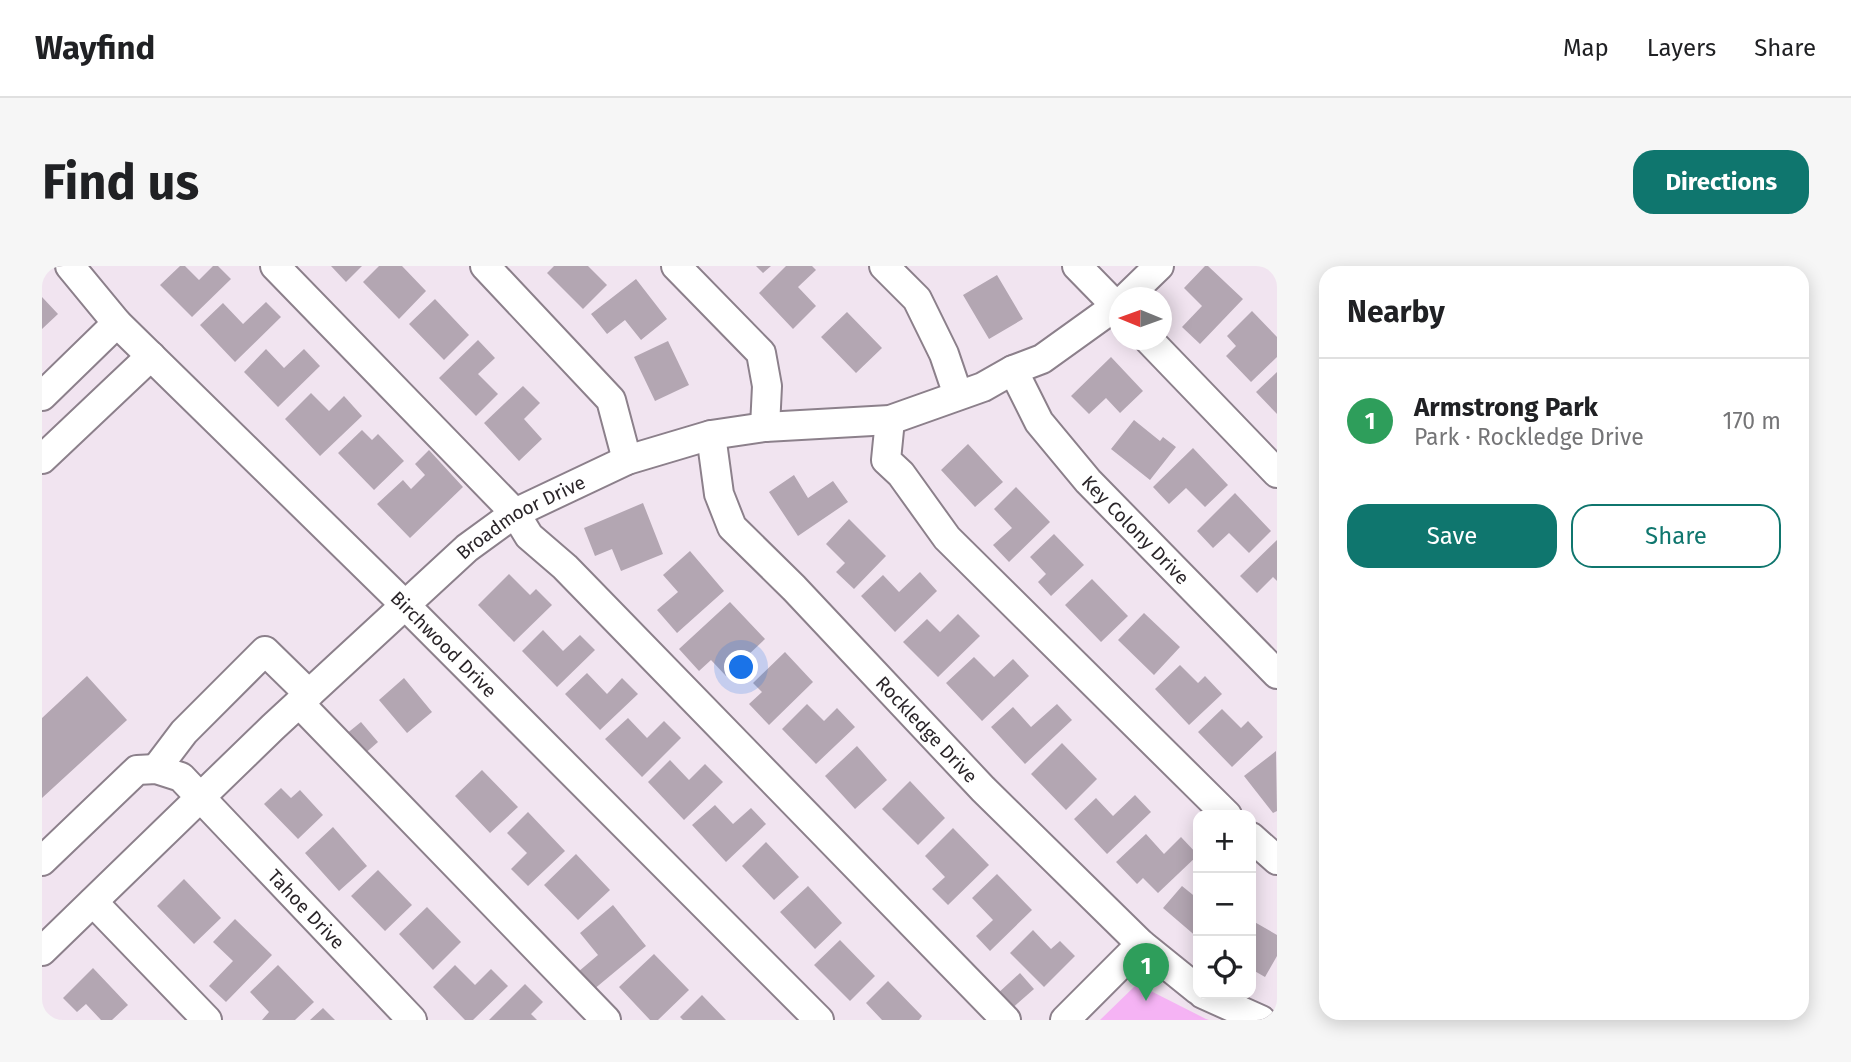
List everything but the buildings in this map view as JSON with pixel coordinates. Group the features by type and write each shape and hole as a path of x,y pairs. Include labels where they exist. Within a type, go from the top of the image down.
{"street":[{"name":"Birchwood Drive","path":"70,266 117,323 406,606 819,1020"},
{"path":"275,266 515,513 529,536 565,568 1006,1020"},
{"path":"485,266 611,400 627,460"},
{"path":"676,266 761,353 767,386 765,427"},
{"path":"884,266 917,299 944,354 958,395"},
{"path":"1077,266 1109,294"},
{"name":"Broadmoor Drive","path":"1137,287 1159,266"},
{"name":"Broadmoor Drive","path":"42,951 200,797 467,548 515,513 627,460 711,435 765,427 890,421 983,387 1013,370 1042,359 1109,312"},
{"path":"42,396 117,323"},
{"path":"1159,350 1277,473"},
{"path":"42,459 152,356"},
{"name":"Key Colony Drive","path":"1013,370 1039,422 1088,481 1277,674"},
{"path":"890,421 886,460 901,474 947,538 1222,810"},
{"name":"Rockledge Drive","path":"711,435 719,494 732,527 794,588 984,789 1141,944 1193,986"},
{"path":"42,861 137,770 156,769 184,732 265,651 304,699 606,1020"},
{"name":"Tahoe Drive","path":"156,769 181,776 412,1020"},
{"path":"1256,841 1277,860"},
{"path":"93,902 207,1020"},
{"path":"1065,1020 1141,944"},
{"path":"1214,999 1261,1020"}],"shaded area":[{"path":"1137,984 1206,1019 1209,1020 1100,1020"}],"place":[{"name":"Armstrong Park","path":"1146,1001"}]}
